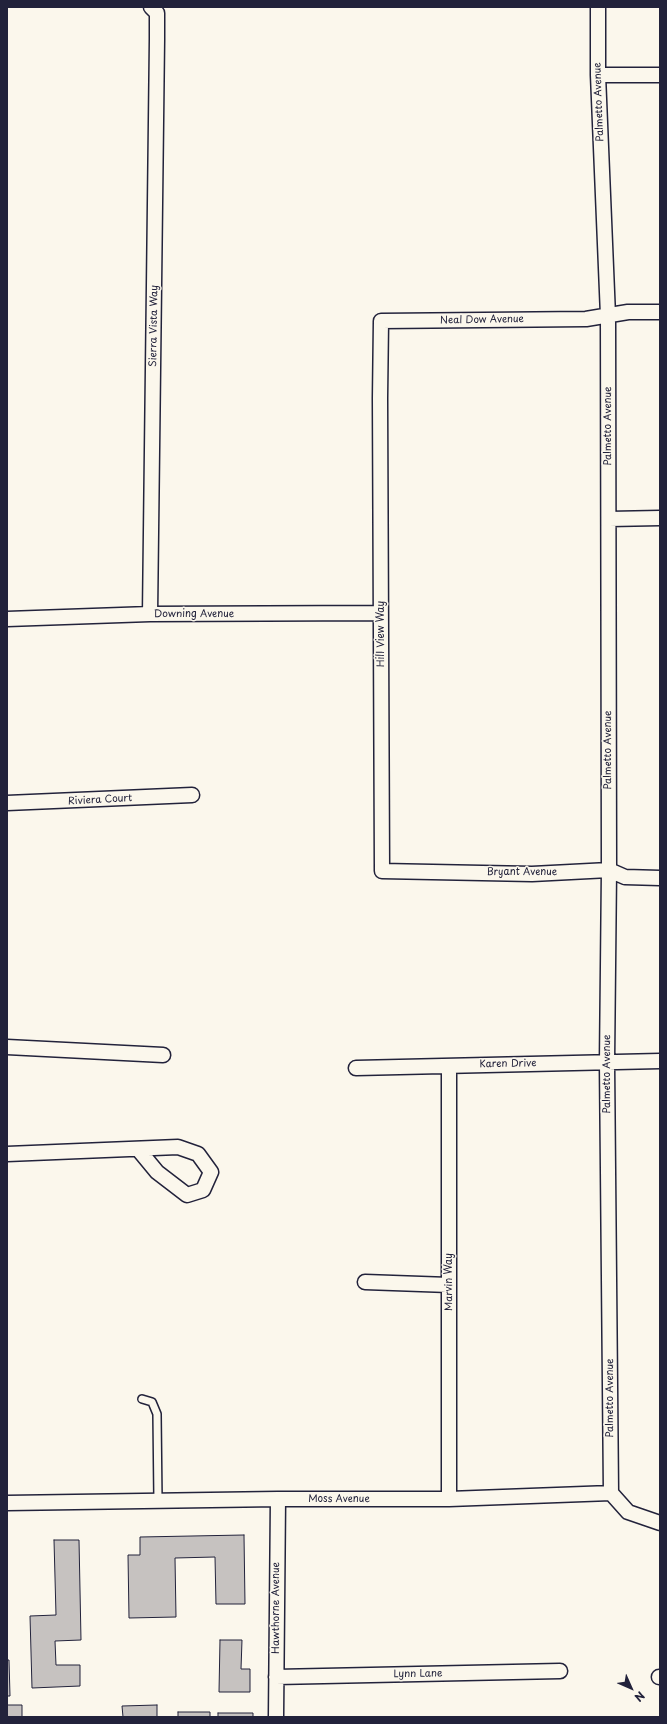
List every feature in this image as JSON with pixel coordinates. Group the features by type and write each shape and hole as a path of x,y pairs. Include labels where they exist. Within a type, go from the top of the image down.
{"street":[{"name":"Sierra Vista Way","path":"150,614 158,38 157,13 151,7"},
{"name":"Palmetto Avenue","path":"598,7 598,75 608,316 609,870 607,1062 611,1493"},
{"path":"598,75 660,75"},
{"name":"Neal Dow Avenue","path":"380,398 381,321 586,319 628,312 660,312"},
{"name":"Hill View Way","path":"380,398 382,870"},
{"path":"609,519 660,518"},
{"name":"Downing Avenue","path":"7,619 150,614 380,613"},
{"name":"Riviera Court","path":"7,803 192,795"},
{"name":"Bryant Avenue","path":"382,870 532,874 609,870 625,877 660,878"},
{"path":"7,1047 163,1055"},
{"name":"Karen Drive","path":"356,1068 660,1061"},
{"name":"Marvin Way","path":"449,1066 449,1499"},
{"path":"7,1154 178,1147 198,1154 211,1172 203,1190 187,1195 157,1172 138,1149"},
{"path":"365,1282 449,1284"},
{"path":"611,1493 628,1512 660,1523"},
{"name":"Moss Avenue","path":"7,1503 278,1499 449,1499 611,1493"},
{"name":"Hawthorne Avenue","path":"276,1717 278,1499"},
{"name":"Lynn Lane","path":"276,1677 560,1671"}],"lane":[{"path":"142,1399 152,1402 156,1414 158,1501"}],"building":[{"path":"244,1535 245,1604 216,1604 215,1557 175,1558 176,1617 129,1618 128,1555 140,1555 140,1537"},
{"path":"54,1540 79,1540 81,1640 55,1641 56,1665 80,1665 80,1686 32,1688 30,1616 56,1615"},
{"path":"220,1640 242,1640 241,1669 250,1669 250,1692 219,1692"},
{"path":"7,1660 9,1660 10,1696 7,1696"},
{"path":"7,1705 22,1705 22,1717 7,1717"},
{"path":"157,1705 157,1717 123,1717 122,1706"},
{"path":"178,1712 210,1712 210,1717 178,1717"},
{"path":"218,1713 253,1713 253,1717 218,1717"}]}
